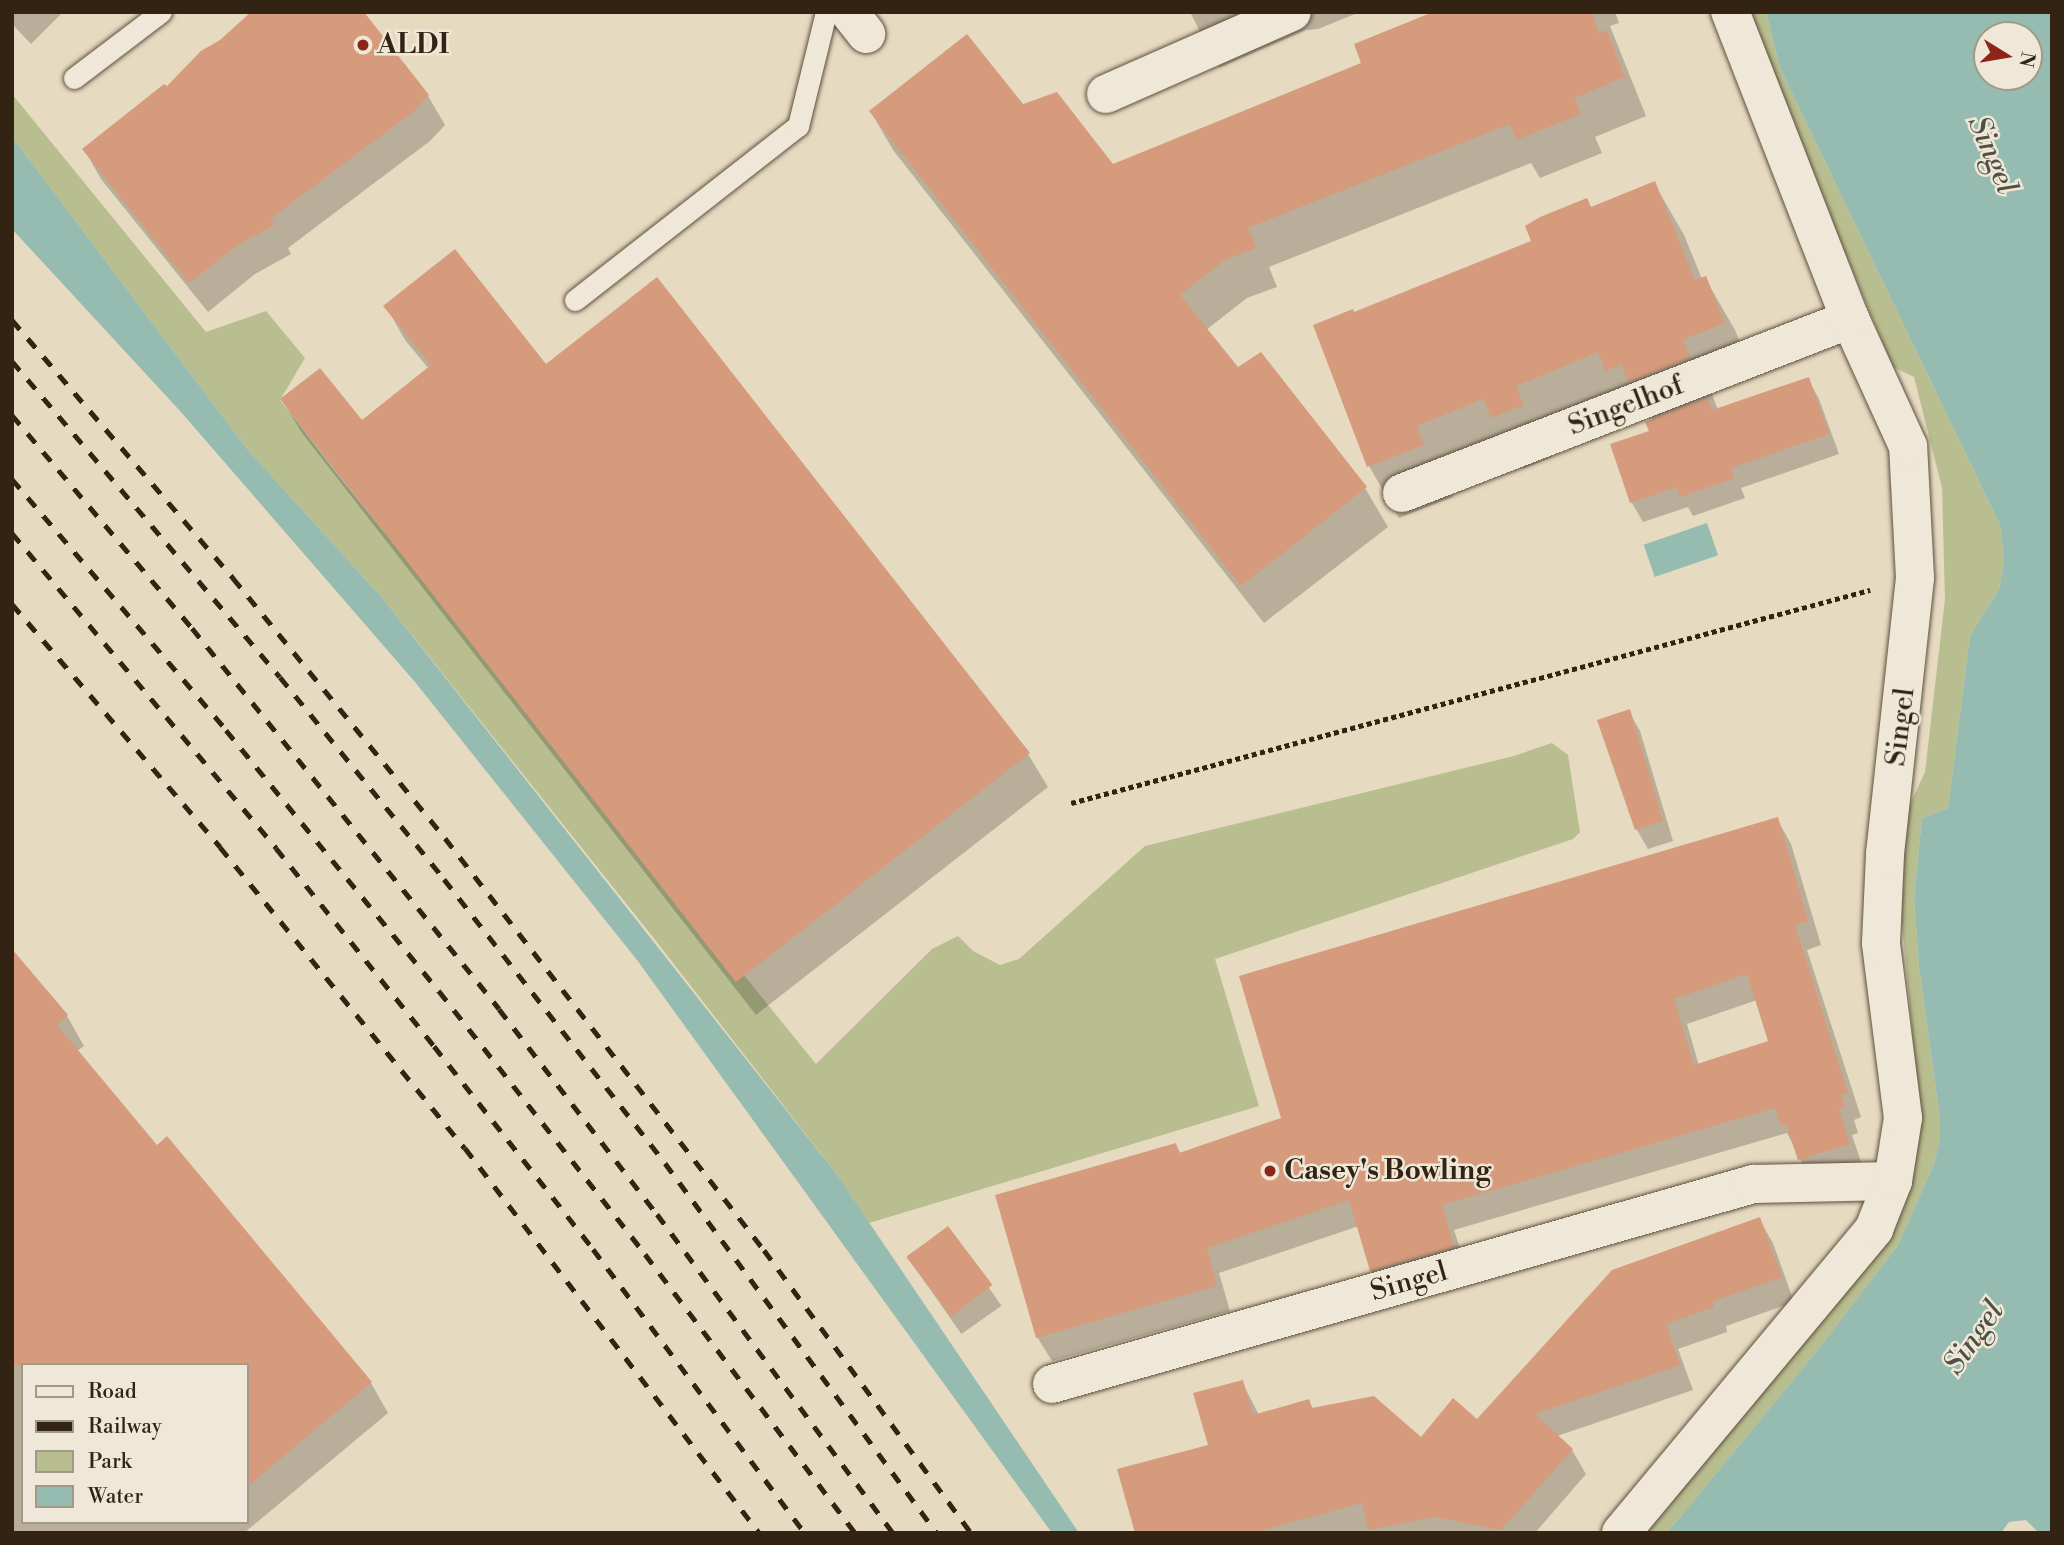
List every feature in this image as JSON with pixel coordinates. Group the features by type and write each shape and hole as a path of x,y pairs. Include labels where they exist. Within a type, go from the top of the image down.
{"street":[{"path":"1105,94 1292,12"},
{"name":"Singel","path":"1621,1533 1874,1229 1893,1181 1903,1118 1881,943 1885,854 1915,578 1908,446 1850,319 1730,12"},
{"name":"Singelhof","path":"1402,493 1850,319"},
{"name":"Singel","path":"1052,1384 1753,1184 1893,1181"}],"lane":[{"path":"74,78 161,12"},
{"path":"575,300 798,126 826,12"}],"path":[{"path":"1071,803 1915,578"}],"green space":[{"path":"1743,12 1766,12 1780,68 2000,525 2004,561 1999,589 1970,636 1948,808 1922,818 1914,897 1919,967 1940,1119 1940,1139 1934,1164 1898,1245 1817,1351 1667,1533 1639,1533 1883,1236 1920,1117 1899,890 1904,817 1925,772 1945,599 1942,488 1914,377 1893,367"},
{"path":"12,94 206,332 266,311 305,358 280,400 335,472 816,1064 932,949 958,936 973,951 1000,965 1019,959 1145,846 1514,756 1552,743 1568,755 1580,832 1573,839 1215,959 1259,1106 869,1223 835,1172 656,941 384,600 248,450 12,137"}],"water":[{"path":"1766,12 2052,12 2052,1533 2039,1533 2026,1520 2009,1522 2001,1533 1667,1533 1817,1351 1898,1245 1934,1164 1940,1139 1940,1119 1919,967 1914,897 1922,818 1948,808 1970,636 1999,589 2004,561 2000,525 1780,68"},
{"path":"12,137 248,450 384,600 835,1172 1079,1533 1052,1533 637,960 415,682 181,412 12,229"},
{"path":"1707,523 1718,555 1655,577 1644,545"}],"building":[{"path":"251,12 364,12 429,95 413,112 270,219 276,224 238,245 189,283 82,149 164,84 167,86 201,51 220,40"},
{"path":"1433,12 1591,12 1599,33 1607,30 1625,77 1574,98 1581,114 1516,140 1510,124 1248,228 1256,248 1225,260 1180,295 1238,367 1261,352 1367,487 1241,586 869,111 967,34 1023,104 1057,92 1113,164 1361,63 1354,44"},
{"path":"1655,181 1695,280 1706,276 1725,323 1683,340 1690,358 1628,382 1621,364 1605,371 1598,352 1516,386 1524,405 1491,418 1483,399 1417,426 1424,445 1367,467 1313,325 1353,309 1354,312 1531,241 1525,226 1540,217 1587,198 1591,207"},
{"path":"455,249 546,364 657,277 1030,753 736,982 280,399 320,368 362,420 431,365 383,306"},
{"path":"1809,377 1829,434 1731,468 1735,478 1680,497 1677,487 1630,503 1610,444 1649,431 1645,422 1707,398 1712,410"},
{"path":"1630,709 1663,821 1635,830 1597,720"},
{"path":"1778,817 1808,921 1795,925 1848,1093 1841,1095 1845,1108 1839,1110 1850,1144 1798,1160 1786,1124 1781,1126 1775,1108 1442,1205 1454,1247 1370,1271 1349,1200 1207,1248 1217,1286 1036,1338 995,1195 1176,1143 1179,1153 1281,1118 1239,976","holes":["1747,974 1768,1041 1694,1065 1674,999"]},
{"path":"12,949 68,1015 57,1025 157,1145 167,1136 372,1382 248,1486 248,1363 12,1365"},
{"path":"1760,1217 1782,1277 1713,1301 1714,1307 1666,1324 1680,1365 1535,1414 1573,1449 1501,1530 1435,1517 1368,1530 1362,1503 1252,1533 1135,1533 1117,1469 1208,1445 1193,1393 1243,1380 1253,1415 1309,1399 1312,1408 1374,1396 1421,1437 1453,1398 1477,1419 1612,1270"},
{"path":"948,1226 993,1285 951,1316 906,1257"}],"railway":[{"path":"12,320 233,578 445,838 764,1250 971,1533"},
{"path":"12,361 280,677 444,879 665,1163 937,1533"},
{"path":"12,415 192,628 499,1009 657,1214 893,1533"},
{"path":"12,479 226,730 439,991 645,1254 855,1533"},
{"path":"12,533 276,848 434,1046 593,1249 805,1533"},
{"path":"12,604 220,847 465,1148 759,1533"}],"place":[{"name":"ALDI","path":"363,45"},
{"name":"Casey's Bowling","path":"1270,1171"}]}
